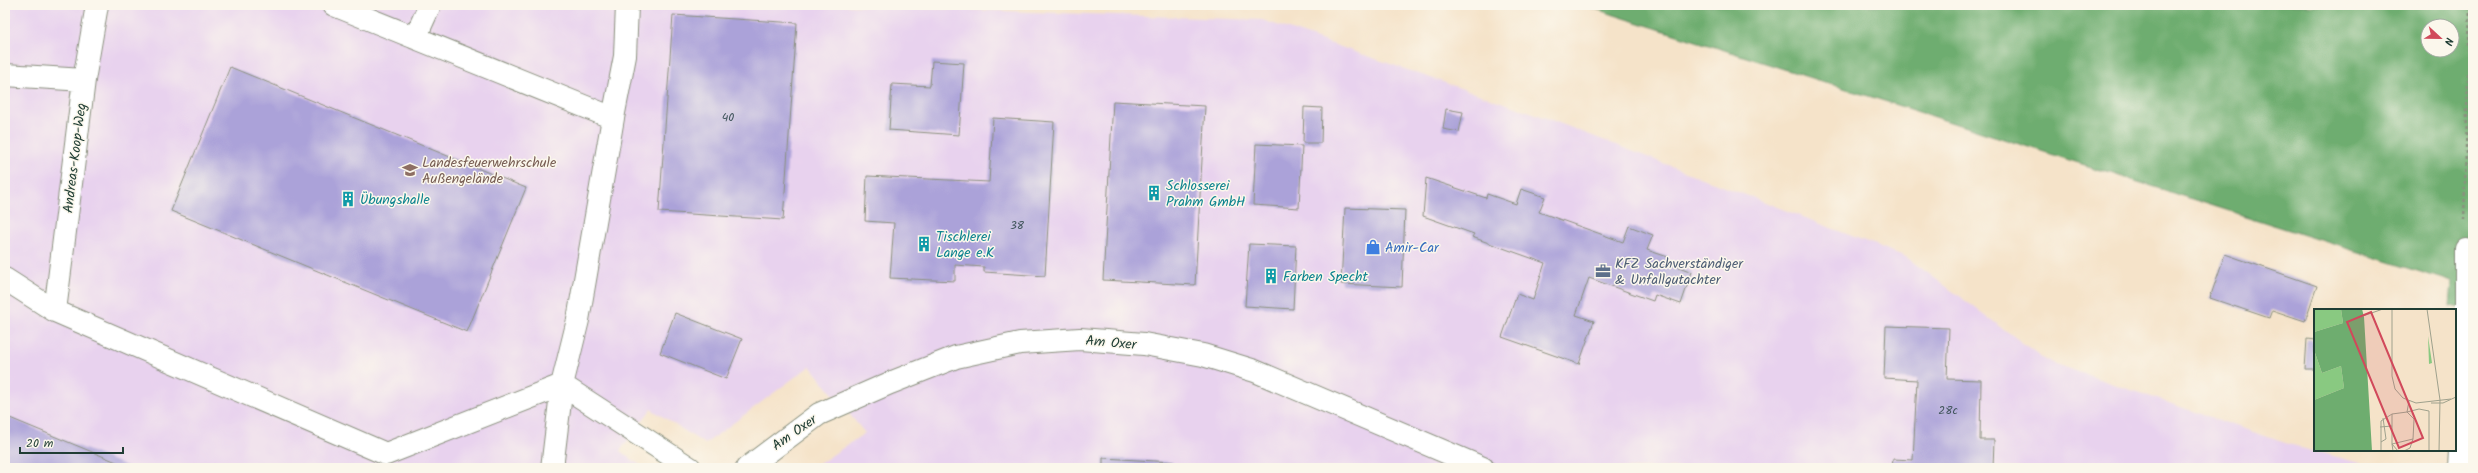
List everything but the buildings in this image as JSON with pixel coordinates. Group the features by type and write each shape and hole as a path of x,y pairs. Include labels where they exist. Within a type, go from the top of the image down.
{"street":[{"name":"Andreas-Koop-Weg","path":"55,311 84,80 97,5"},
{"path":"334,5 613,118"},
{"path":"414,38 430,5"},
{"path":"552,468 562,385 578,320 625,56 627,5"},
{"path":"5,75 84,80"},
{"path":"2459,468 2466,343 2466,250"},
{"path":"5,279 55,311 386,454 562,385"},
{"name":"Am Oxer","path":"747,468 819,414 890,382 956,357 1020,343 1080,339 1144,344 1203,355 1255,371 1483,468"},
{"path":"562,385 690,468"}],"path":[{"path":"2466,250 2463,202 2470,5"}],"shaded area":[{"path":"5,5 827,5 1262,20 1533,113 1906,257 2047,361 2285,443 2378,468 813,468 865,433 810,366 705,444 651,409 620,451 644,468 5,468"}],"green space":[{"path":"1583,5 2473,5 2473,310 2450,306 2452,282"}],"place":[{"name":"Landesfeuerwehrschule Außengelände","path":"410,170"},
{"name":"Schlosserei Prahm GmbH","path":"1154,193"},
{"name":"Übungshalle","path":"348,199"},
{"name":"Tischlerei Lange e.K","path":"924,244"},
{"name":"Amir-Car","path":"1373,247"},
{"name":"KFZ Sachverständiger & Unfallgutachter","path":"1603,271"},
{"name":"Farben Specht","path":"1271,276"}]}
